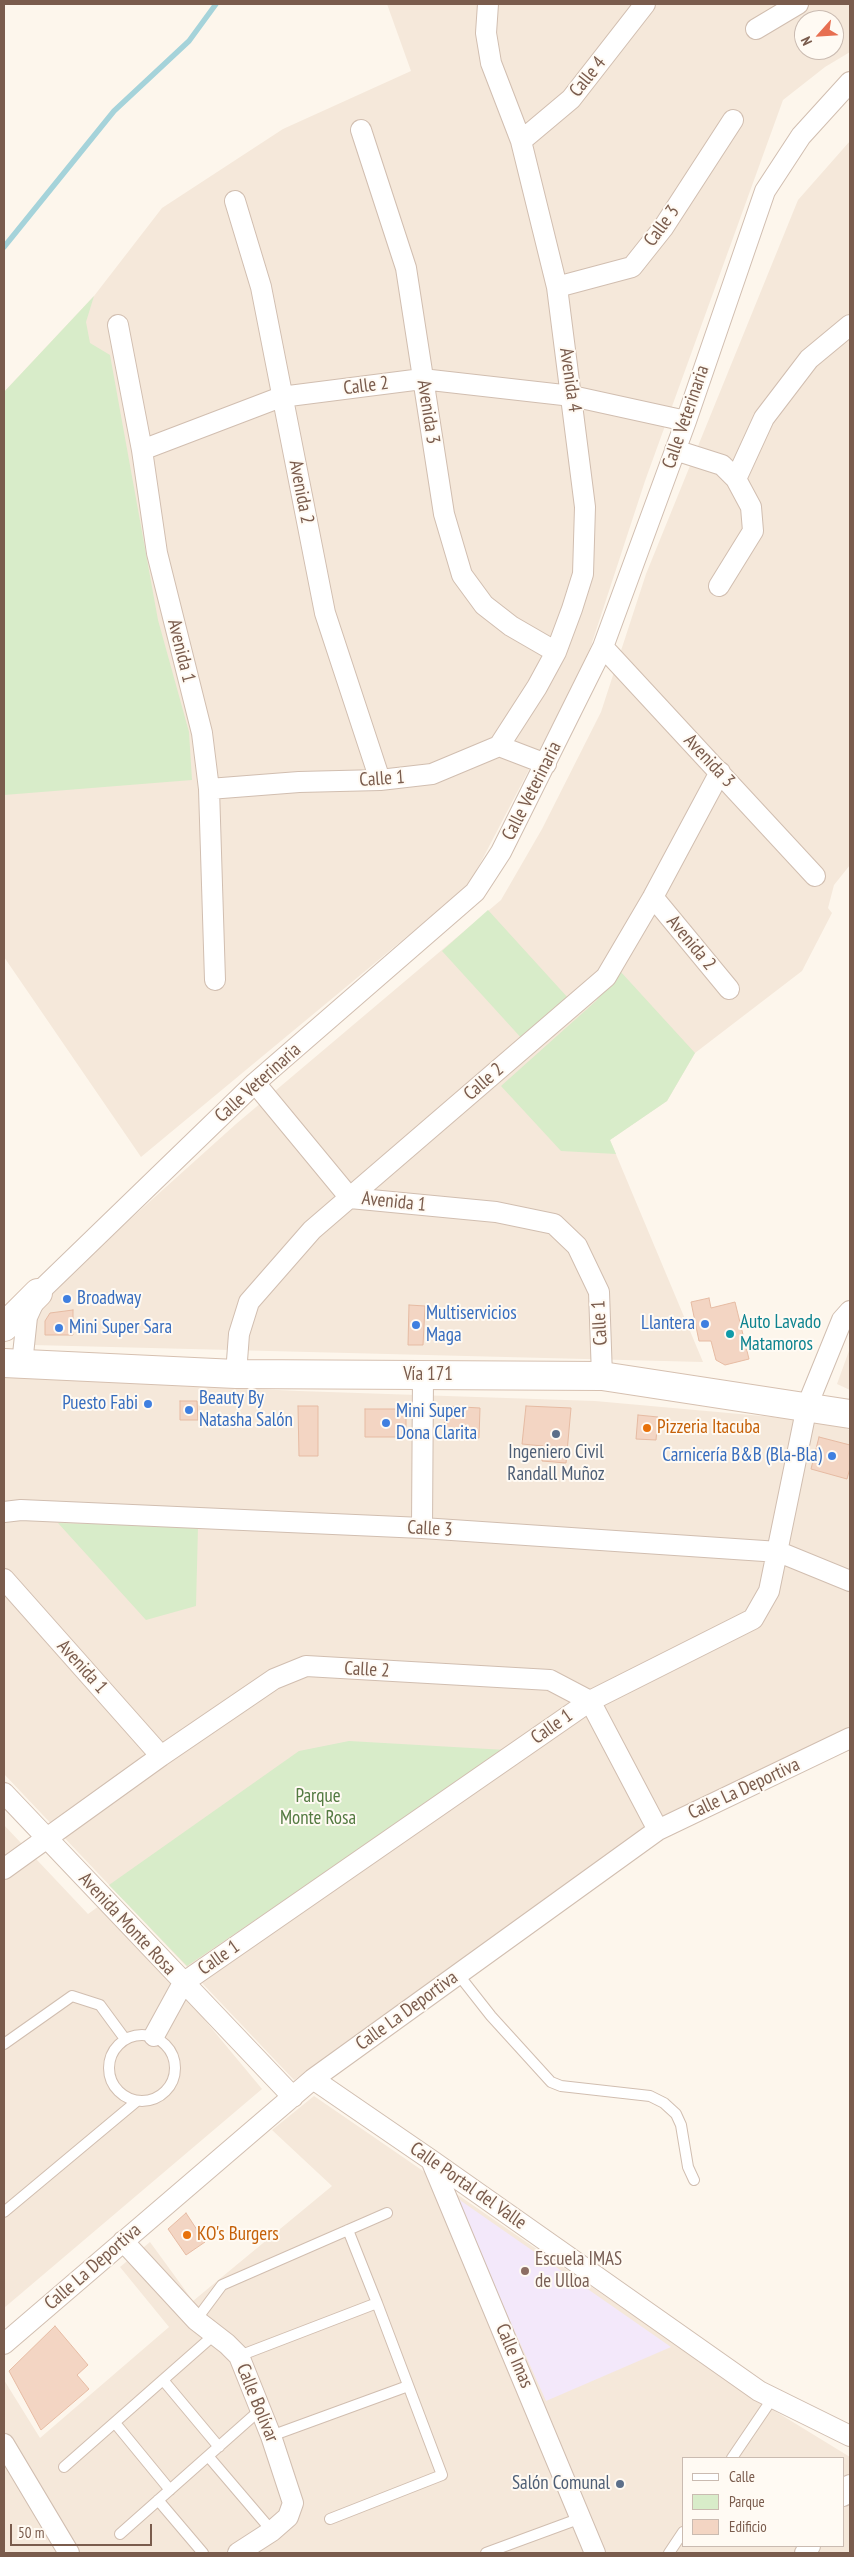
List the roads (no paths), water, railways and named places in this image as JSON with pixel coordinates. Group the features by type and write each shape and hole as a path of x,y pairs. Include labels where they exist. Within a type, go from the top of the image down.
{"main road":[{"path":"4,1327 38,1293"},
{"name":"Vía 171","path":"13,1364 236,1374 602,1376 850,1414"}],"street":[{"name":"Avenida 4","path":"488,4 486,33 491,63 521,142 557,287 585,507 583,574 556,652 537,687 499,746"},
{"name":"Calle 4","path":"521,142 571,99 645,4"},
{"path":"756,29 798,4"},
{"name":"Calle Veterinaria","path":"13,1364 27,1317 38,1293 255,1083 475,892 501,852 603,648 686,421 765,191 801,136 850,82"},
{"name":"Calle 3","path":"557,287 632,267 663,228 733,120"},
{"name":"Avenida 3","path":"361,130 406,268 444,514 462,575 484,605 511,626 556,652"},
{"name":"Avenida 2","path":"235,201 261,287 281,397 325,613 380,780"},
{"name":"Avenida 1","path":"118,324 142,450 157,553 202,733 209,789 215,980"},
{"path":"736,479 764,418 809,359 850,325"},
{"name":"Calle 2","path":"142,450 281,397 422,379 572,396 686,421"},
{"path":"675,450 722,465 736,479 751,507 752,531 719,586"},
{"name":"Avenida 3","path":"603,648 815,876"},
{"path":"499,746 546,764"},
{"name":"Calle 1","path":"209,789 299,782 380,780 432,774 499,746"},
{"name":"Calle 2","path":"236,1374 239,1334 249,1302 312,1230 606,977 653,897 720,772"},
{"name":"Avenida 2","path":"653,897 729,989"},
{"name":"Avenida 1","path":"255,1083 350,1198 496,1212 554,1224"},
{"name":"Calle 1","path":"554,1224 577,1246 599,1292 602,1376"},
{"name":"Calle 1","path":"183,1983 590,1701 753,1619 769,1591 779,1552 807,1406 842,1320 850,1311"},
{"path":"422,1528 423,1375"},
{"name":"Calle 3","path":"4,1512 31,1510 422,1528 779,1552 850,1581"},
{"name":"Avenida 1","path":"4,1579 161,1756"},
{"name":"Calle 2","path":"48,1839 161,1756 274,1679 306,1666 550,1680 590,1701"},
{"path":"590,1701 658,1830"},
{"name":"Calle La Deportiva","path":"4,2344 313,2080 658,1830 850,1738"},
{"name":"Avenida Monte Rosa","path":"4,1794 293,2097"},
{"path":"4,1869 48,1839"},
{"path":"154,2036 183,1983"},
{"name":"Calle Portal del Valle","path":"313,2080 432,2160 772,2399 850,2436"},
{"name":"Calle Imas","path":"432,2160 596,2553"},
{"name":"Calle Bolívar","path":"123,2241 196,2320 239,2356 271,2436 293,2503 288,2517 272,2531 238,2553"},
{"path":"4,2444 69,2553"}],"lane":[{"path":"458,1974 491,2016 550,2082 561,2086 650,2096 676,2114 681,2125 688,2167 694,2180"},
{"path":"4,2044 72,1996 100,2005 125,2038"},
{"path":"143,2034 154,2036 168,2045 175,2060 173,2082 167,2092 157,2098 137,2101 126,2097 117,2090 110,2074 110,2057 116,2046 125,2038 143,2034"},
{"path":"4,2212 137,2101"},
{"path":"196,2320 222,2285 387,2213"},
{"path":"330,2519 442,2475 348,2230"},
{"path":"239,2356 377,2304"},
{"path":"64,2468 214,2334"},
{"path":"163,2380 219,2446"},
{"path":"271,2436 408,2386"},
{"path":"733,2457 772,2399"},
{"path":"120,2534 260,2410"},
{"path":"114,2423 170,2490"},
{"path":"208,2456 272,2531"},
{"path":"158,2500 203,2553"},
{"path":"486,2553 581,2518"},
{"path":"669,2553 682,2534"}],"waterway":[{"path":"4,247 114,111 189,41 216,4"}],"place":[{"name":"Broadway","path":"67,1299"},
{"name":"Llantera","path":"705,1324"},
{"name":"Multiservicios Maga","path":"416,1325"},
{"name":"Mini Super Sara","path":"59,1328"},
{"name":"Auto Lavado Matamoros","path":"730,1334"},
{"name":"Puesto Fabi","path":"148,1404"},
{"name":"Beauty By Natasha Salón","path":"189,1410"},
{"name":"Mini Super Dona Clarita","path":"386,1423"},
{"name":"Pizzeria Itacuba","path":"647,1428"},
{"name":"Ingeniero Civil Randall Muñoz","path":"556,1434"},
{"name":"Carnicería B&B (Bla-Bla)","path":"832,1456"},
{"name":"KO's Burgers","path":"187,2235"},
{"name":"Escuela IMAS de Ulloa","path":"525,2271"},
{"name":"Salón Comunal","path":"620,2484"}],"park label":[{"name":"Parque Monte Rosa","path":"318,1808"}]}
